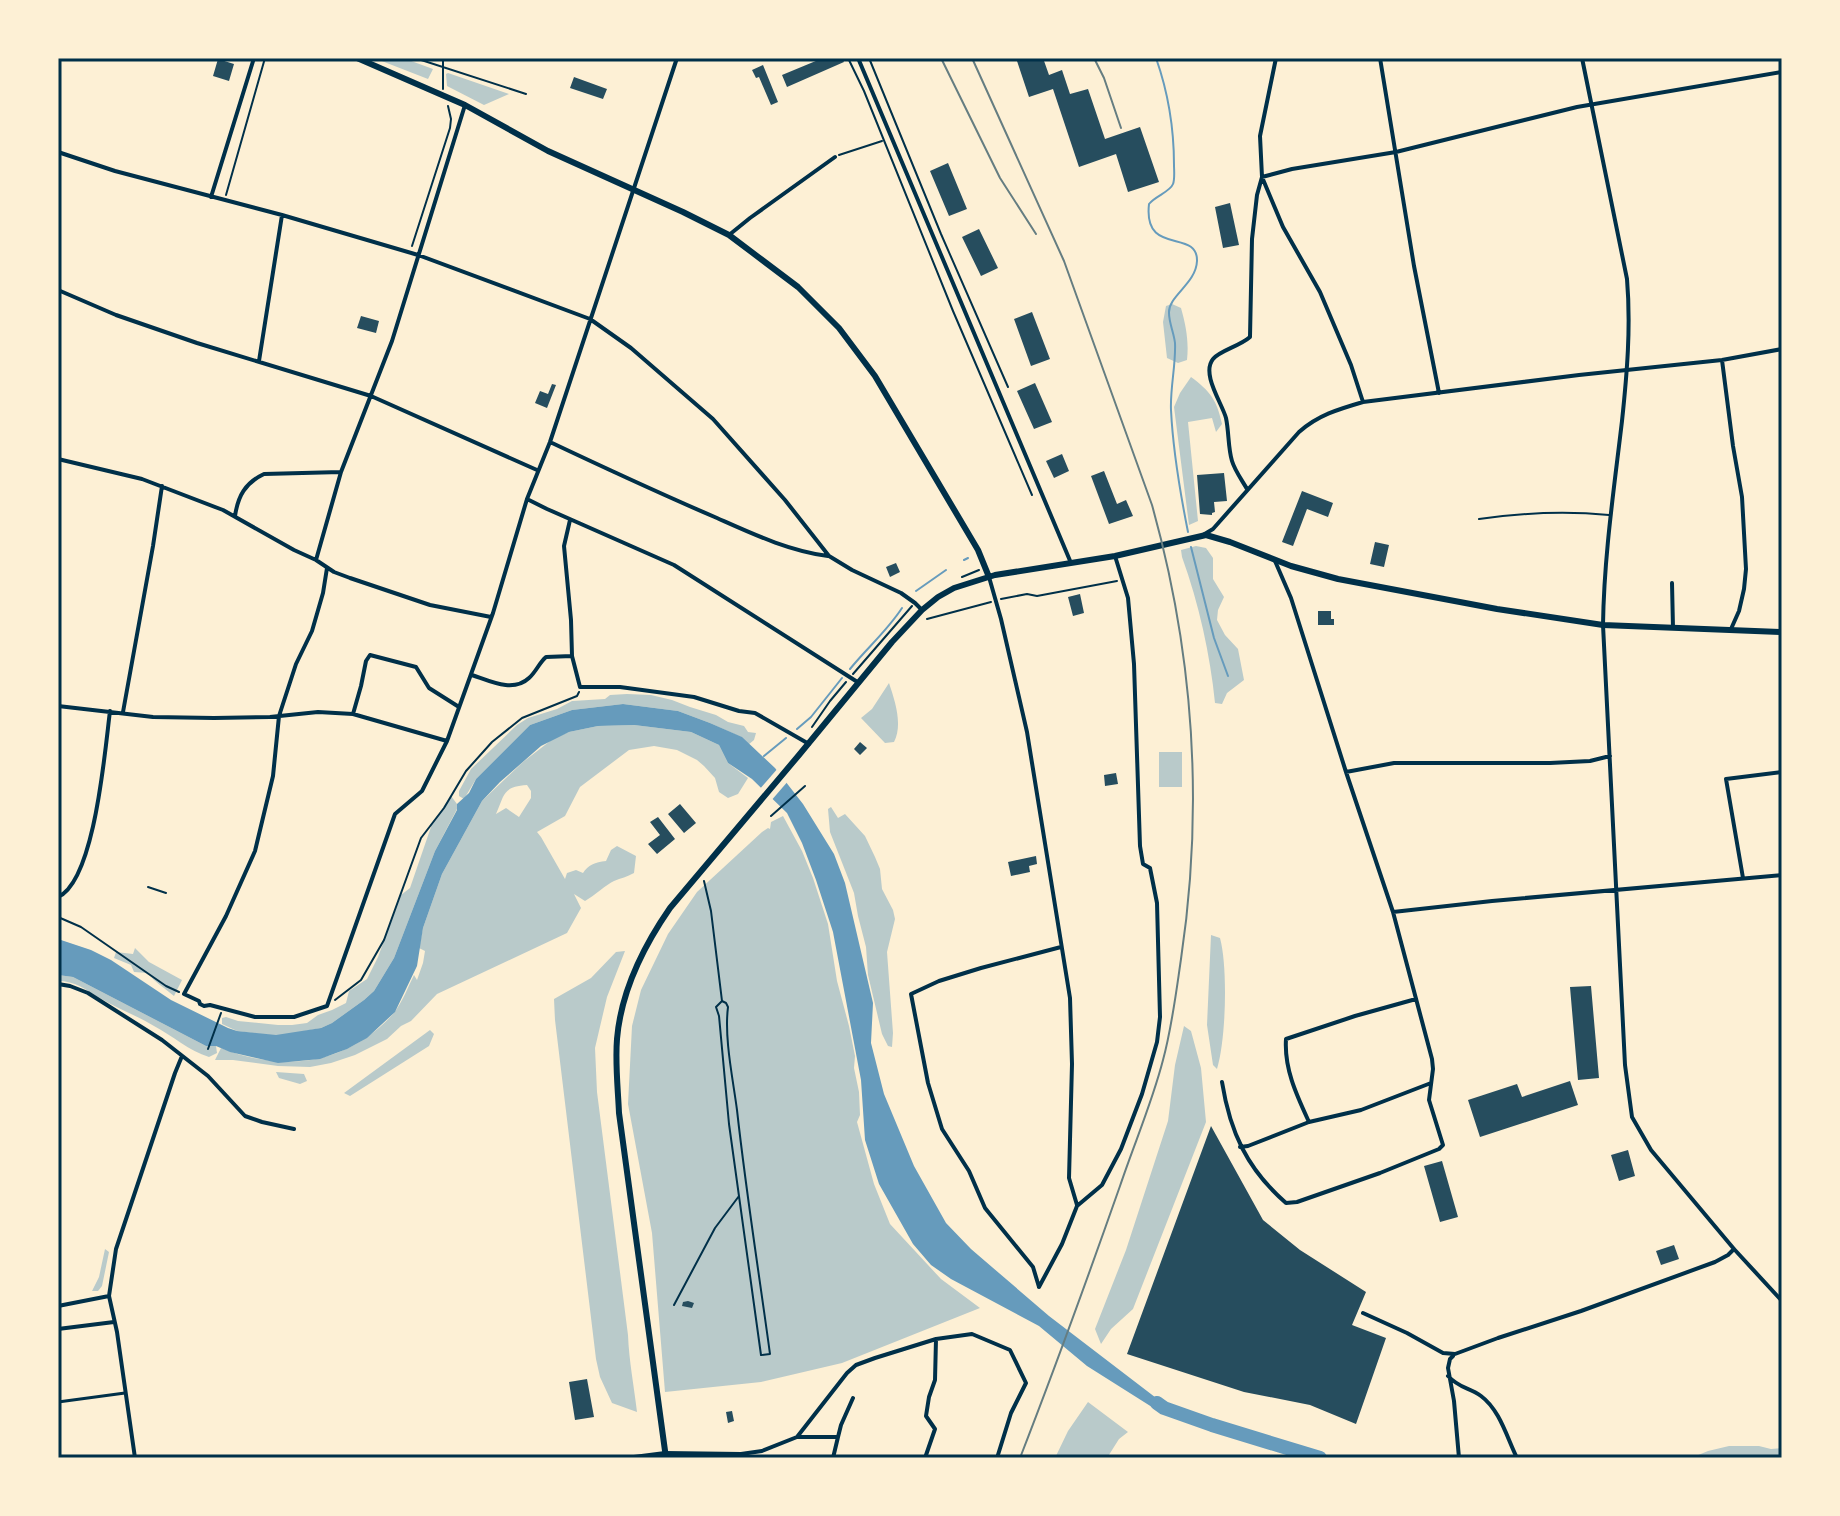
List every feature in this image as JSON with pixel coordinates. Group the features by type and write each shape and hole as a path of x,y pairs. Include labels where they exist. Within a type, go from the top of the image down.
{"main road":[{"path":"357,58 465,105 548,151 729,235 798,287 839,328 875,376 978,550 989,577"},
{"path":"665,1455 619,1113 617,1036 629,984 637,963 670,908 892,642 938,597 954,588 989,577 1212,536 1275,561 1338,579 1414,595 1603,625 1782,632"}],"street":[{"path":"211,197 254,58"},
{"path":"327,568 312,631 296,664 279,716 273,776 255,851 226,916 184,994 204,1006 255,1017 294,1017 327,1006 395,814 422,791 447,741 472,675 527,499 550,442 677,58"},
{"path":"858,58 1071,563"},
{"path":"1247,489 1233,462 1225,415 1212,386 1210,362 1250,337 1252,239 1262,177 1260,136 1276,58"},
{"path":"1380,58 1414,266 1439,393"},
{"path":"1582,58 1627,279 1627,370 1604,568 1603,625 1625,1065 1632,1117 1651,1150 1782,1301"},
{"path":"1262,177 1396,152 1591,104 1782,72"},
{"path":"316,560 341,472 392,341 465,105"},
{"path":"58,152 115,171 418,255 590,319 631,348 713,419 785,500 829,556 901,593 922,610"},
{"path":"729,235 835,157"},
{"path":"1262,177 1283,227 1320,292 1363,402"},
{"path":"259,361 282,215"},
{"path":"58,290 116,315 197,343 371,396 537,470"},
{"path":"1201,536 1213,529 1310,422 1363,402 1722,360 1782,349"},
{"path":"1722,360 1742,497 1746,569 1739,611 1731,630"},
{"path":"550,442 727,523 806,553 829,556"},
{"path":"58,459 162,486 235,516 350,578 430,605 491,617"},
{"path":"235,516 243,490 253,479 264,474 341,472"},
{"path":"123,712 162,486"},
{"path":"527,499 674,565 859,683"},
{"path":"570,520 564,546 572,656 580,687 620,687 694,697 755,713 806,742"},
{"path":"1061,947 939,981 911,994 928,1083 942,1129 969,1171 985,1208 1033,1267 1039,1287 1062,1244 1077,1206 1102,1185 1121,1149 1142,1094 1157,1042 1160,1017 1157,903 1150,868 1143,864 1140,846 1134,664 1128,598 1115,556"},
{"path":"1222,1082 1225,1105 1240,1147 1259,1178 1286,1203 1297,1202 1393,1168 1443,1145 1429,1100 1432,1059 1393,912 1294,606 1275,561"},
{"path":"989,577 1027,732 1070,998 1069,1178 1077,1206"},
{"path":"1672,583 1673,628"},
{"path":"353,714 370,655 416,667 429,688 459,707"},
{"path":"472,675 513,685 528,679 546,657 572,656"},
{"path":"58,706 168,717 279,716 318,712 353,714 447,741"},
{"path":"58,897 66,894 80,869 96,818 110,711"},
{"path":"1346,772 1394,763 1550,763 1590,761 1610,756"},
{"path":"1743,878 1726,779 1782,772"},
{"path":"1393,912 1782,875"},
{"path":"58,984 70,986 100,1000 182,1056 208,1076 245,1116 294,1129"},
{"path":"1309,1122 1291,1080 1285,1051 1286,1039 1416,999"},
{"path":"135,1458 109,1296 116,1249 182,1056"},
{"path":"1240,1147 1309,1122 1361,1110 1431,1083"},
{"path":"1459,1458 1454,1401 1448,1376 1450,1359 1455,1354 1715,1262 1734,1249"},
{"path":"58,1306 109,1296"},
{"path":"1363,1313 1443,1353 1455,1354"},
{"path":"58,1329 114,1322"},
{"path":"797,1437 856,1365 936,1339 972,1334 1010,1350 1026,1383 1011,1413 997,1458"},
{"path":"925,1458 935,1429 926,1416 935,1380 936,1339"},
{"path":"1448,1376 1456,1385 1482,1397 1501,1423 1517,1458"},
{"path":"58,1402 125,1393"},
{"path":"833,1458 841,1425 853,1398"},
{"path":"626,1458 741,1454 762,1451 797,1437 838,1437"}],"lane":[{"path":"1479,519 1590,513 1611,515"}],"path":[{"path":"225,200 265,58"},
{"path":"415,58 526,94"},
{"path":"410,253 450,128 451,119 443,95 443,58"},
{"path":"848,58 1032,495"},
{"path":"869,58 1008,387"},
{"path":"835,157 890,137"},
{"path":"927,619 1027,594 1040,595 1122,580"},
{"path":"806,742 830,701 850,677"},
{"path":"327,1006 361,980 384,940 421,838 466,771 492,742 522,718 577,696 580,687"},
{"path":"771,816 805,786"},
{"path":"704,880 722,1001 728,1007 726,1015 747,1199 770,1354 761,1355 729,1124 716,1007 722,1001"},
{"path":"148,887 166,893"},
{"path":"58,917 81,927 166,986 184,994"},
{"path":"208,1049 221,1011"},
{"path":"674,1305 715,1228 740,1196"}],"shaded area":[{"path":"374,58 403,58 433,69 428,79"},
{"path":"448,73 509,94 484,105 447,86"},
{"path":"1172,304 1181,308 1186,327 1187,360 1178,363 1167,358 1163,322 1166,306"},
{"path":"1191,377 1212,397 1222,424 1216,432 1212,418 1188,422 1198,521 1189,525 1174,407"},
{"path":"1196,546 1206,548 1213,558 1213,579 1224,597 1217,620 1238,649 1244,680 1227,693 1222,704 1215,703 1203,629 1182,557 1181,550"},
{"path":"889,683 898,728 894,742 885,743 861,718 872,709"},
{"path":"627,694 651,695 716,715 756,733 754,740 748,745 741,737 678,711 623,704 572,710 530,725 476,779 464,799 459,796 471,769 528,718 572,701"},
{"path":"634,725 691,732 719,745 728,763 748,778 738,794 728,798 719,792 715,778 704,766 677,750 654,746 629,750 580,787 565,816 537,832 565,879 567,873 576,870 583,873 592,864 606,861 611,850 617,846 636,856 634,873 611,883 585,901 574,894 581,908 567,933 437,994 411,1021 387,1039 355,1055 310,1067 215,1060 221,1048 268,1060 313,1060 335,1054 375,1031 396,1010 414,975 417,980 425,951 419,948 423,928 442,874 482,801 554,738 598,726","holes":["527,785 531,798 519,817 506,808 496,814 503,796 513,787"]},
{"path":"1159,752 1182,752 1182,787 1159,787"},
{"path":"451,796 457,809 435,851 394,958 374,991 321,1028 269,1035 237,1031 222,1024 222,1018 226,1017 278,1025 307,1023 346,1003 349,991 367,979 401,895 410,888 432,824"},
{"path":"831,807 838,818 845,814 865,836 880,869 882,889 893,910 895,919 887,952 892,1047 888,1046 882,1034 854,893 830,832 828,809"},
{"path":"783,816 802,851 828,924 837,981 855,1056 860,1115 857,1122 874,1184 890,1224 941,1279 980,1308 842,1363 761,1382 665,1392 652,1233 628,1104 632,1026 641,990 668,934 697,892 762,832 770,829 771,822"},
{"path":"1211,935 1220,938 1225,985 1224,1022 1217,1069 1213,1065 1207,1025"},
{"path":"135,948 149,962 182,980 174,996 148,973 134,972 131,965 114,958 116,952 133,954"},
{"path":"625,951 607,997 595,1048 597,1092 637,1412 612,1403 596,1359 554,999 591,978 616,952"},
{"path":"58,975 73,977 206,1046 216,1046 217,1053 209,1057 195,1051 80,986 58,981"},
{"path":"1184,1026 1191,1031 1201,1068 1206,1122 1133,1309 1111,1329 1101,1344 1095,1329 1126,1250 1168,1121"},
{"path":"430,1030 434,1034 429,1046 350,1096 344,1093"},
{"path":"276,1072 304,1074 307,1081 300,1084 279,1078"},
{"path":"105,1249 109,1252 102,1286 98,1291 92,1291 99,1277"},
{"path":"1088,1402 1128,1432 1119,1439 1107,1458 1055,1458 1068,1431"},
{"path":"1729,1446 1782,1448 1782,1458 1691,1458"}],"water":[{"path":"623,704 678,711 710,723 742,737 775,768 803,804 834,854 845,883 873,1003 871,1043 884,1094 914,1166 946,1223 971,1249 1049,1316 1181,1417 1163,1414 1087,1366 1039,1326 951,1279 931,1265 913,1244 879,1184 865,1140 861,1080 833,932 802,843 787,813 752,779 728,763 719,745 691,732 634,725 598,726 569,732 541,746 500,782 482,801 442,874 423,928 417,966 395,1012 367,1038 347,1049 320,1059 278,1063 206,1046 73,977 58,975 58,939 111,960 171,1000 237,1031 276,1035 321,1028 332,1023 374,991 394,958 435,851 457,810 457,804 469,793 476,779 530,725 572,710"}],"pier":[{"path":"779,767 789,780 770,802 758,791"}],"building":[{"path":"823,58 842,58 844,62 787,87 782,75"},
{"path":"1016,58 1043,58 1049,75 1062,70 1070,94 1088,89 1105,139 1140,127 1159,182 1128,192 1116,154 1079,167 1053,89 1029,97"},
{"path":"218,59 234,64 229,81 213,76"},
{"path":"763,65 778,102 771,105 759,77 756,78 752,70"},
{"path":"574,77 607,89 603,99 570,88"},
{"path":"948,163 967,209 949,216 930,171"},
{"path":"1230,203 1239,245 1223,248 1215,207"},
{"path":"979,229 998,268 981,276 962,237"},
{"path":"1032,312 1050,359 1031,366 1014,319"},
{"path":"361,316 379,321 376,333 357,328"},
{"path":"1035,383 1052,422 1034,429 1017,391"},
{"path":"552,384 556,385 547,408 535,403 540,391 548,394"},
{"path":"1062,454 1069,471 1054,478 1046,461"},
{"path":"1104,471 1117,504 1126,500 1133,516 1109,524 1091,476"},
{"path":"1224,473 1227,501 1214,502 1215,512 1212,515 1200,514 1197,475"},
{"path":"1302,491 1333,503 1328,517 1307,509 1293,546 1282,542"},
{"path":"1375,542 1389,545 1384,567 1370,564"},
{"path":"896,563 900,572 890,577 886,567"},
{"path":"1080,594 1084,613 1073,616 1068,597"},
{"path":"1318,611 1331,611 1334,625 1318,625"},
{"path":"860,742 867,748 860,755 854,749"},
{"path":"1116,773 1118,784 1105,786 1104,775"},
{"path":"680,804 696,823 684,833 668,814"},
{"path":"658,817 675,839 657,854 648,844 660,835 650,822"},
{"path":"1036,856 1037,864 1029,866 1030,872 1011,876 1008,862"},
{"path":"1591,986 1599,1078 1578,1080 1570,987"},
{"path":"1570,1081 1578,1105 1480,1137 1468,1100 1517,1084 1522,1097"},
{"path":"1211,1126 1263,1220 1300,1250 1366,1292 1352,1325 1386,1338 1356,1424 1310,1405 1244,1392 1127,1354"},
{"path":"1628,1150 1635,1176 1619,1181 1611,1155"},
{"path":"1442,1161 1458,1217 1440,1222 1424,1166"},
{"path":"1674,1245 1679,1259 1661,1265 1656,1251"},
{"path":"683,1302 694,1303 692,1308 682,1306"},
{"path":"587,1379 594,1417 575,1420 569,1382"},
{"path":"732,1411 734,1421 728,1423 726,1412"}],"waterway":[{"path":"1156,58 1170,111 1174,182 1149,204 1149,220 1154,231 1162,237 1195,251 1197,261 1192,276 1173,301 1169,313 1175,343 1172,425 1188,532"},
{"path":"1191,547 1214,638 1228,676"},
{"path":"964,560 968,558"},
{"path":"916,591 946,570"},
{"path":"850,669 902,608"},
{"path":"797,729 811,717 842,678"},
{"path":"764,756 786,738"},
{"path":"1157,1403 1212,1425 1320,1458"}],"railway":[{"path":"941,58 1000,178 1036,234"},
{"path":"972,58 1064,261 1152,505 1166,561 1186,674 1193,787 1188,901 1174,1010 1163,1060 1096,1254 1020,1458"},
{"path":"1094,58 1121,128"}]}
